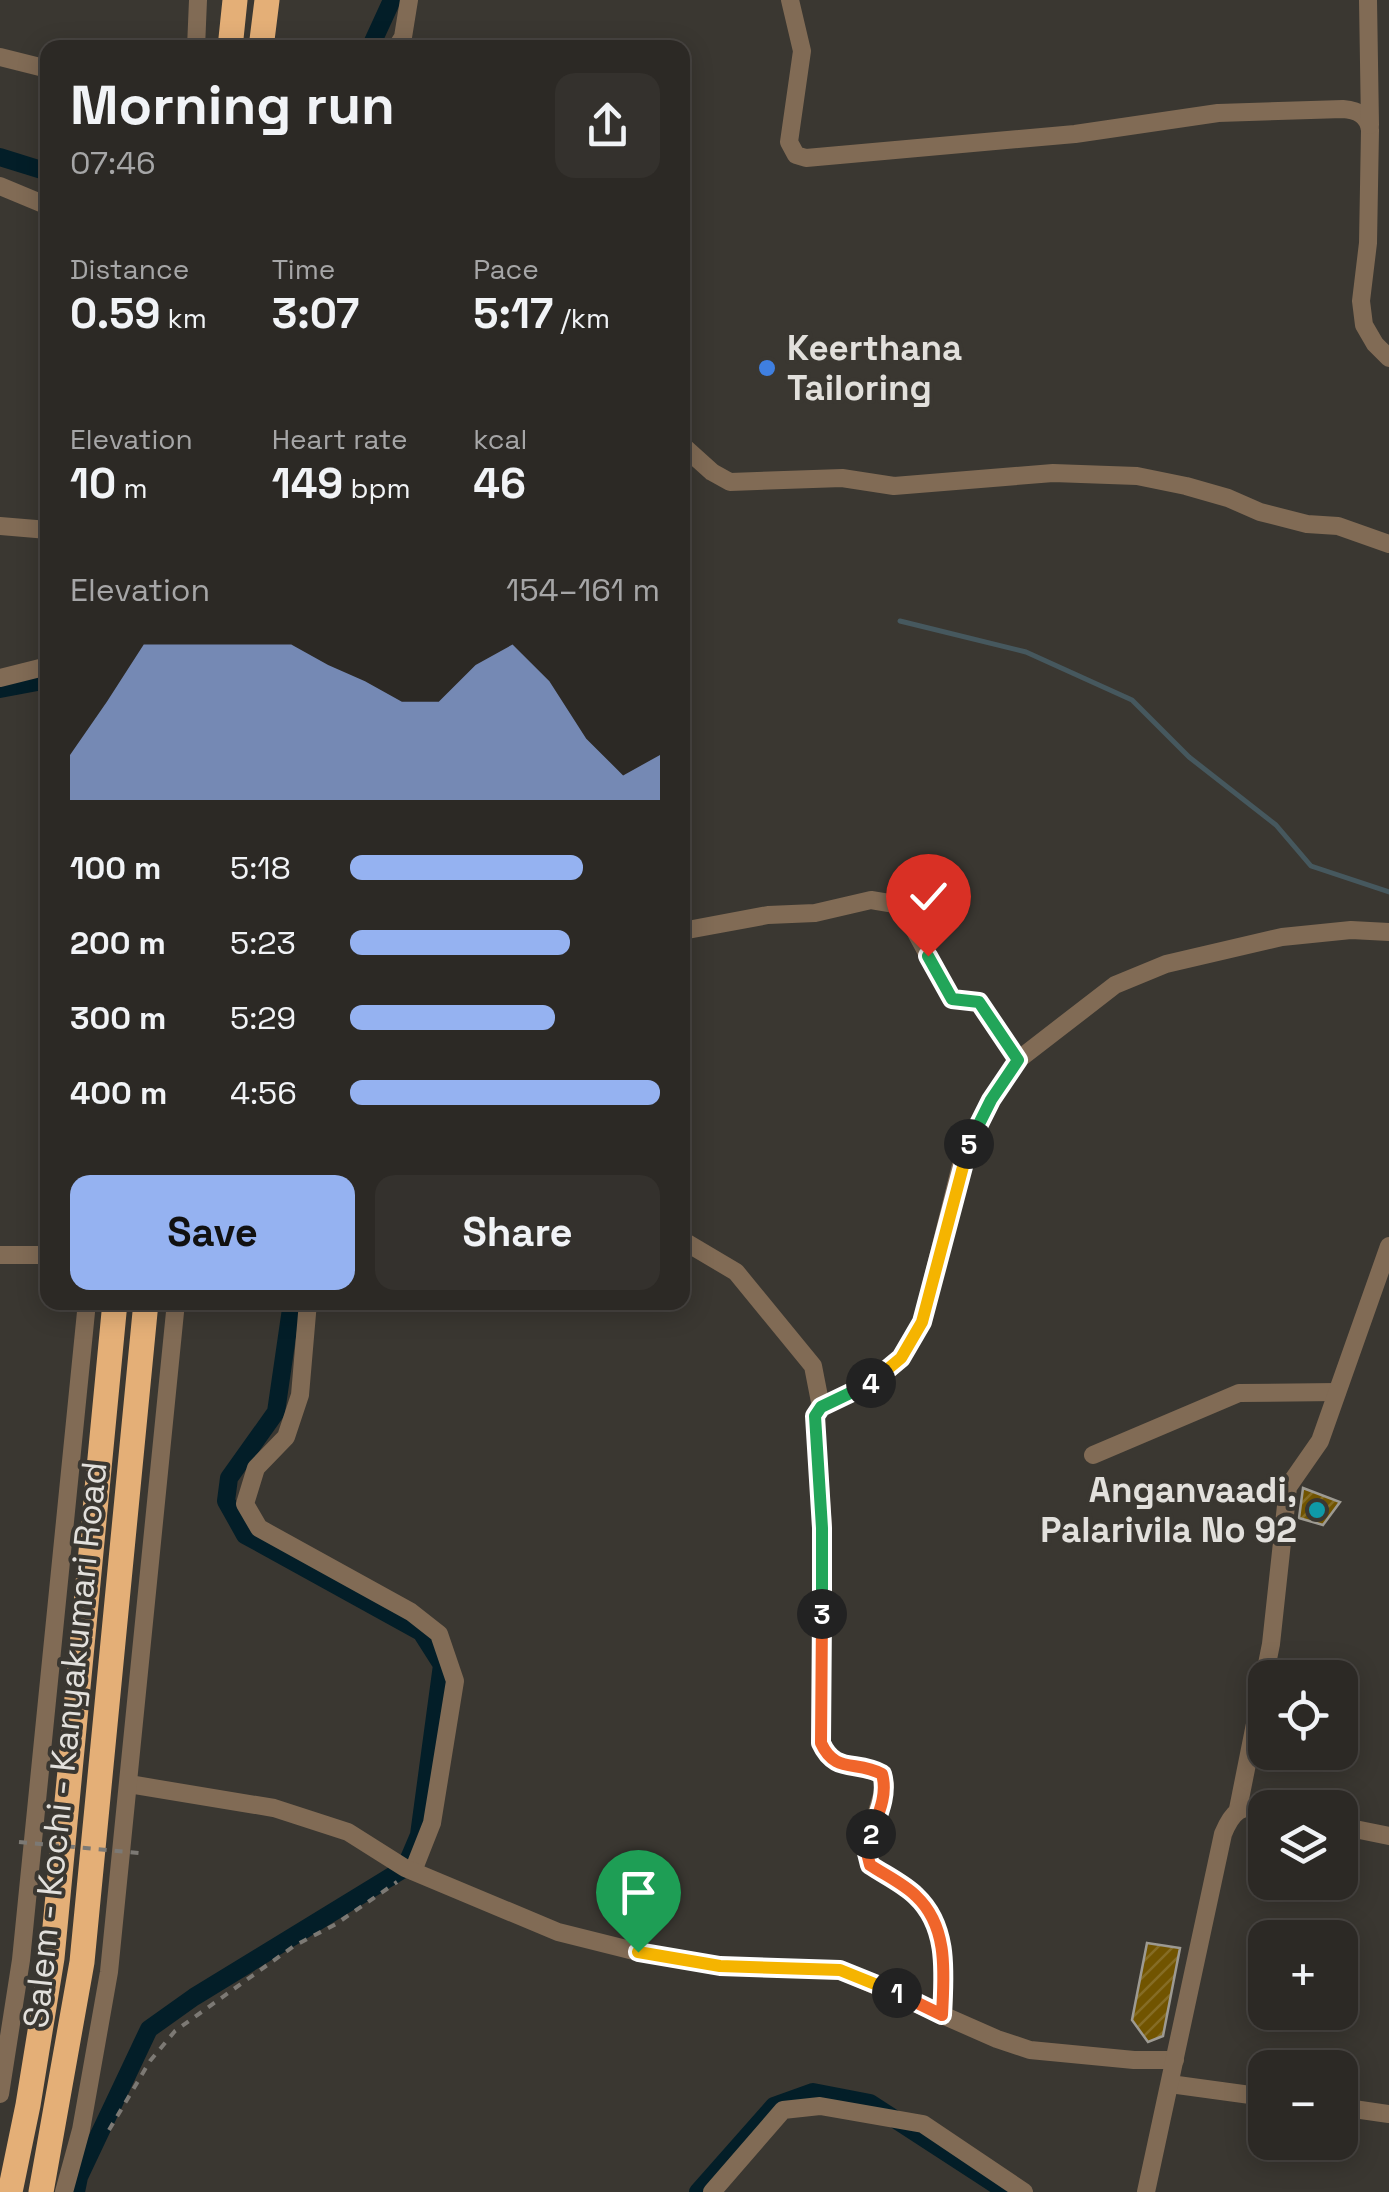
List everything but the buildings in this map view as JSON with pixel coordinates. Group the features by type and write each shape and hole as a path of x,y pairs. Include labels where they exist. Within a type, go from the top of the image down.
{"highway":[{"path":"231,40 235,0"},
{"path":"262,40 267,0"},
{"name":"Salem - Kochi - Kanyakumari Road","path":"10,2192 52,1958 115,1310"},
{"name":"Salem - Kochi - Kanyakumari Road","path":"41,2192 82,1962 145,1310"}],"street":[{"path":"196,40 198,0"},
{"path":"401,40 408,0"},
{"path":"790,0 802,51 789,142 796,155 806,158 1075,134 1218,113 1269,110 1353,110 1366,118 1370,130"},
{"path":"1368,0 1368,243 1361,301 1364,325 1389,358"},
{"path":"0,57 40,67"},
{"path":"0,186 40,203"},
{"path":"690,452 730,482 842,478 894,486 1053,473 1137,476 1186,486 1307,524 1338,526 1389,544"},
{"path":"0,526 40,529"},
{"path":"0,678 40,668"},
{"path":"690,930 768,915 815,913 870,900 901,904 952,999 979,1002 1018,1060"},
{"path":"942,2015 944,1964 936,1926 913,1892 870,1865 867,1853 883,1796 882,1774 869,1767 835,1763 821,1743 822,1528 815,1416 821,1407 880,1378 901,1358 915,1334 935,1277 964,1153 991,1100 1018,1060 1115,985 1166,964 1282,937 1351,930 1389,932"},
{"path":"690,1245 736,1272 813,1366 821,1407"},
{"path":"1146,2192 1224,1834 1230,1817 1238,1809 1271,1644 1288,1488 1320,1442 1389,1246"},
{"path":"0,1255 40,1255"},
{"path":"0,2094 23,1942 86,1310"},
{"path":"64,2192 81,2130 109,1972 175,1310"},
{"path":"307,1310 300,1395 286,1437 256,1468 246,1504 259,1528 411,1612 439,1634 455,1681 432,1823 413,1871"},
{"path":"1093,1455 1239,1393 1337,1392"},
{"path":"129,1784 274,1808 348,1832 413,1871 558,1932 638,1952 720,1966 840,1970 1030,2050 1175,2060"},
{"path":"1238,1809 1248,1807"},
{"path":"1358,1830 1389,1836"},
{"path":"1170,2084 1248,2095"},
{"path":"712,2192 784,2110 820,2106 923,2124 1024,2192"},
{"path":"1358,2110 1389,2114"}],"path":[{"path":"19,1842 139,1853"},
{"path":"109,2130 150,2061 176,2031 294,1946 336,1924 413,1871"}],"waterway":[{"path":"374,40 392,0"},
{"path":"0,157 40,170"},
{"path":"900,621 1026,652 1132,700 1189,757 1276,825 1311,866 1389,892"},
{"path":"0,689 40,682"},
{"path":"76,2192 79,2177 149,2029 194,1997 405,1868 419,1835 442,1665 421,1632 245,1535 226,1501 229,1478 276,1412 291,1310"},
{"path":"698,2192 774,2106 813,2092 870,2103 1007,2192"}],"place":[{"name":"Keerthana Tailoring","path":"767,368"},
{"name":"Anganvaadi, Palarivila No 92","path":"1317,1510"}],"route":[{"path":"638,1952 720,1966 840,1970 942,2015 944,1964 936,1926 913,1892 870,1865 867,1853 885,1785 882,1774 869,1767 835,1763 821,1743 822,1528 814,1432 815,1416 821,1407 880,1378 901,1358 922,1322 964,1153 991,1100 1018,1060 979,1002 952,999 928,956"}]}
